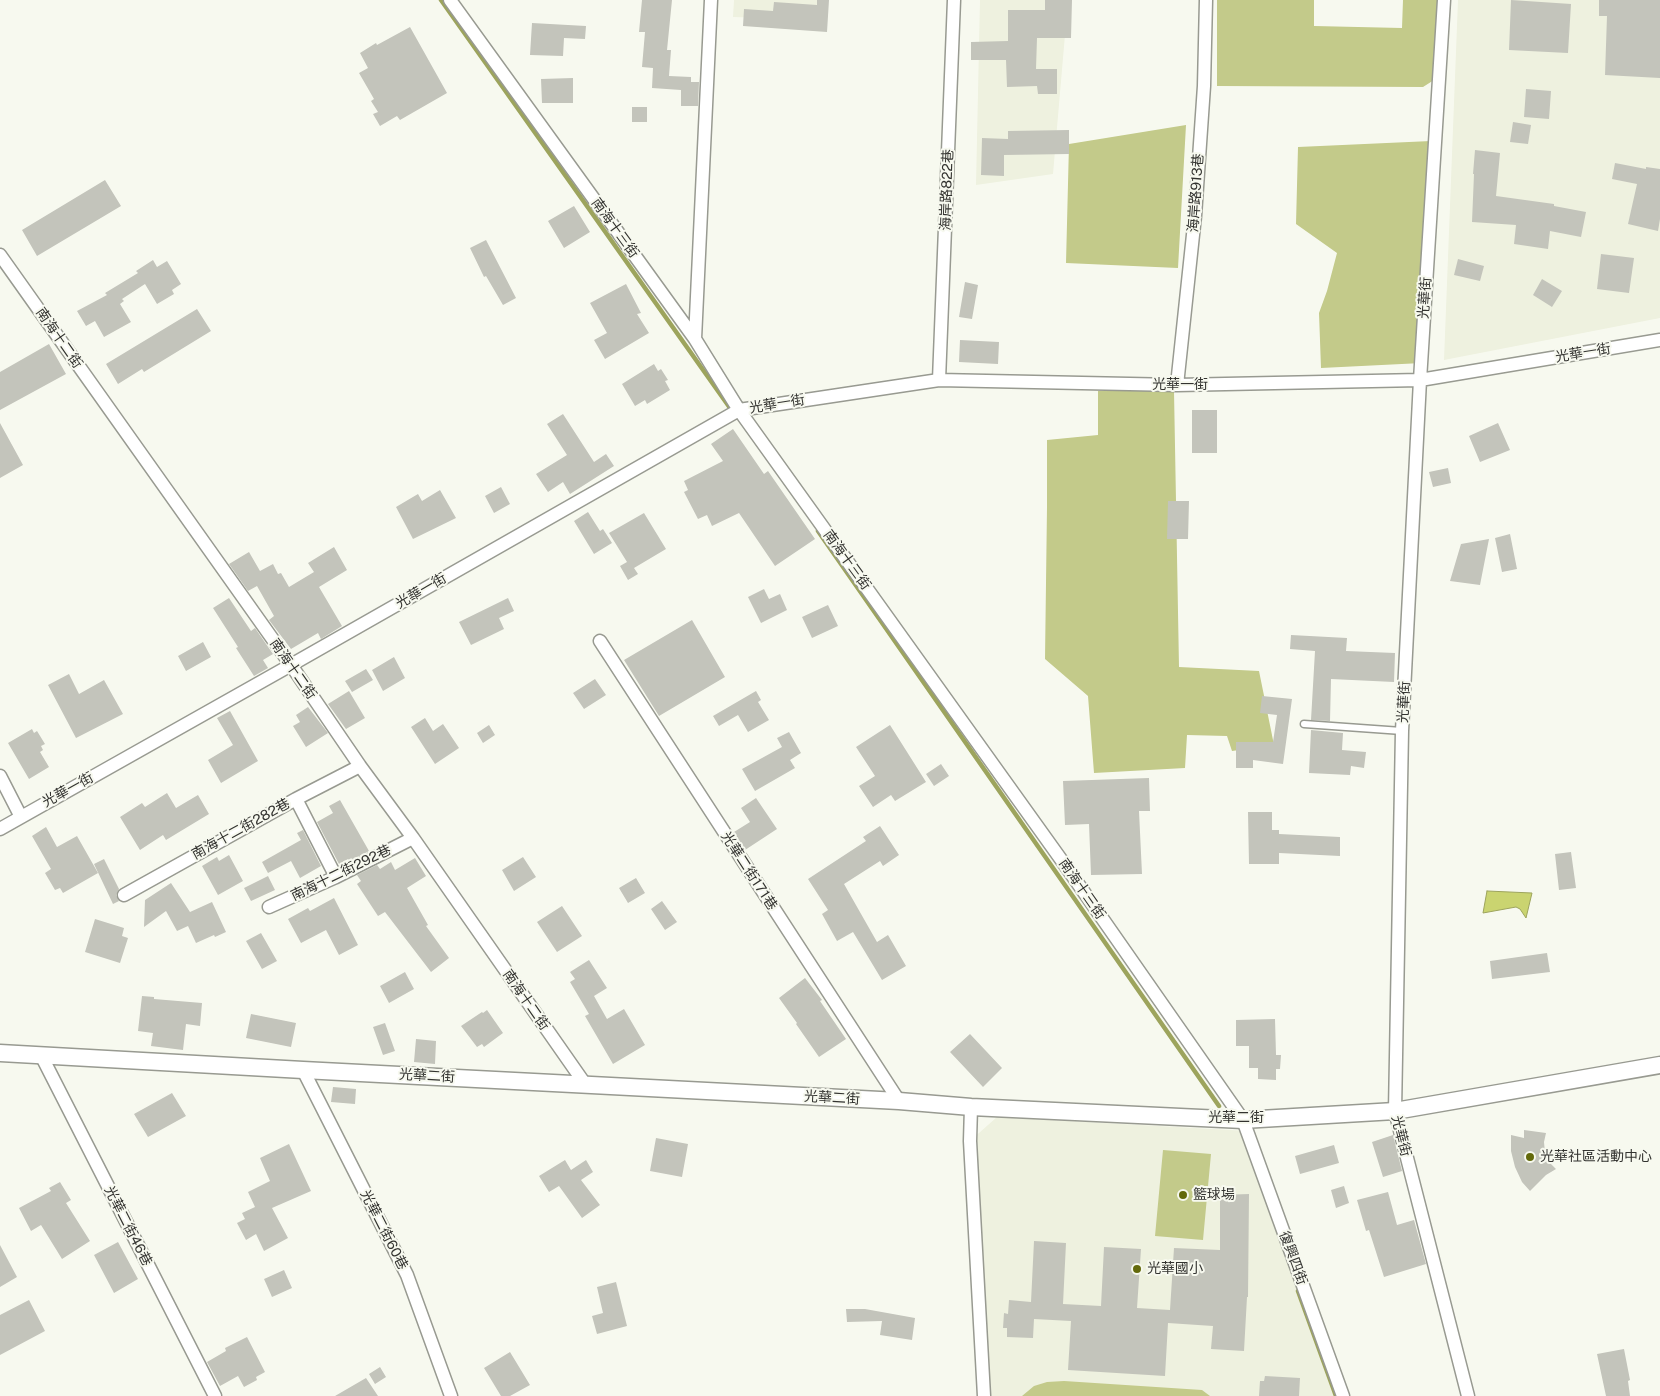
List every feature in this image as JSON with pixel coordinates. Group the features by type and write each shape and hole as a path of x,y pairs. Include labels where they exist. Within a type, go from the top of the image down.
{"street":[{"name":"南海十三街","path":"450,0 458,6 695,339 739,410 1066,865 1243,1120"},
{"path":"695,339 711,0"},
{"name":"海岸路822巷","path":"939,380 954,0"},
{"name":"海岸路913巷","path":"1177,385 1196,216 1204,86 1206,0"},
{"name":"光華街","path":"1444,0 1420,380 1402,731 1394,1111 1468,1396"},
{"name":"南海十二街","path":"0,255 585,1084"},
{"name":"光華一街","path":"0,829 739,410 939,380 1177,385 1420,380 1660,340"},
{"name":"光華二街171巷","path":"600,641 899,1101"},
{"name":"南海十二街282巷","path":"124,895 296,799 360,766"},
{"path":"0,776 21,817"},
{"path":"296,799 336,877"},
{"name":"南海十二街292巷","path":"269,908 413,838"},
{"name":"光華二街","path":"0,1053 899,1101 971,1107 1243,1120 1394,1111 1660,1065"},
{"name":"光華二街46巷","path":"41,1055 216,1396"},
{"name":"光華二街60巷","path":"303,1070 408,1276 451,1396"},
{"path":"971,1107 970,1141 984,1396"},
{"name":"復興四街","path":"1243,1120 1343,1396"}],"lane":[{"path":"1304,724 1402,731"}],"shaded area":[{"path":"734,0 823,0 823,20 733,17"},
{"path":"980,0 1068,0 1053,174 976,185"},
{"path":"1217,0 1314,0 1314,26 1402,28 1403,0 1440,0 1434,80 1423,87 1217,86"},
{"path":"1458,0 1660,0 1660,318 1444,360"},
{"path":"1186,125 1178,268 1066,263 1069,144"},
{"path":"1431,141 1422,363 1321,368 1319,313 1337,253 1296,224 1298,147"},
{"path":"1098,391 1174,391 1179,667 1259,671 1274,745 1232,751 1227,736 1187,735 1185,768 1094,773 1088,696 1045,659 1047,440 1098,435"},
{"path":"1487,891 1532,893 1526,918 1520,909 1516,907 1483,913"},
{"name":"光華國小","path":"997,1117 1248,1131 1337,1396 991,1396 970,1141"},
{"name":"籃球場","path":"1163,1150 1211,1154 1203,1240 1155,1236"},
{"path":"1064,1381 1202,1390 1210,1396 1022,1396 1034,1386 1047,1382"}],"building":[{"path":"642,0 672,0 667,50 671,50 669,76 691,77 691,82 699,82 698,106 681,106 681,90 652,88 653,68 642,67 645,32 639,32"},
{"path":"817,0 829,0 827,32 743,26 744,9 773,11 774,2 817,5"},
{"path":"1045,0 1072,0 1071,38 1037,38 1036,69 1057,69 1057,94 1038,94 1037,86 1007,87 1006,60 971,60 971,42 1008,41 1008,10 1045,10"},
{"path":"1511,0 1571,4 1568,53 1509,50"},
{"path":"1599,0 1660,0 1660,78 1605,75 1607,16 1599,16"},
{"path":"532,23 586,26 585,39 564,38 563,56 530,55"},
{"path":"410,27 447,93 400,120 397,116 380,126 373,114 378,112 371,101 374,99 359,73 368,68 360,53"},
{"path":"573,78 573,103 542,103 541,79"},
{"path":"1526,89 1551,91 1549,119 1524,117"},
{"path":"632,107 647,107 647,122 632,122"},
{"path":"1513,122 1531,125 1528,144 1510,142"},
{"path":"1069,130 1069,154 1004,155 1004,176 981,175 982,138 1008,139 1008,131"},
{"path":"1475,150 1500,153 1496,196 1554,204 1554,206 1586,212 1581,237 1550,231 1548,249 1514,244 1516,225 1472,222"},
{"path":"1615,163 1646,169 1646,167 1660,169 1660,219 1658,231 1628,224 1637,184 1612,179"},
{"path":"105,180 121,206 37,256 22,230"},
{"path":"574,206 590,232 564,248 548,221"},
{"path":"486,240 516,298 503,305 486,276 484,277 470,248"},
{"path":"1601,254 1634,258 1629,293 1597,289"},
{"path":"1458,259 1484,266 1480,281 1454,275"},
{"path":"153,260 157,267 167,261 181,284 172,290 174,294 157,304 145,284 122,299 124,301 120,304 131,322 104,337 95,321 86,326 77,311 107,295 105,293 138,273 136,271"},
{"path":"1542,279 1562,291 1552,307 1533,295"},
{"path":"965,282 978,285 972,319 959,317"},
{"path":"626,284 641,313 637,314 649,333 605,359 594,340 607,333 590,303"},
{"path":"197,309 211,331 144,372 142,369 118,384 106,364"},
{"path":"960,340 999,342 998,364 959,362"},
{"path":"49,344 66,374 0,410 0,372"},
{"path":"654,364 658,371 661,369 668,380 665,381 670,390 647,404 645,400 635,406 622,384"},
{"path":"1192,410 1217,410 1217,453 1192,453"},
{"path":"563,414 594,462 606,454 614,466 570,494 563,482 548,492 536,474 567,455 547,424"},
{"path":"0,423 23,465 0,478"},
{"path":"1498,423 1510,450 1480,462 1469,436"},
{"path":"733,429 764,474 768,471 815,539 775,566 739,513 712,526 707,515 698,519 684,492 688,490 684,481 723,461 711,444"},
{"path":"1448,468 1451,483 1433,487 1429,472"},
{"path":"501,487 510,504 494,513 485,496"},
{"path":"440,490 456,518 413,539 396,507 418,494 422,501"},
{"path":"1168,501 1189,501 1188,539 1167,539"},
{"path":"588,512 600,531 603,529 612,543 594,554 574,521"},
{"path":"644,513 666,549 634,568 638,574 628,580 620,566 627,562 609,533"},
{"path":"1510,534 1517,569 1502,572 1495,538"},
{"path":"1489,539 1480,585 1450,581 1461,544"},
{"path":"334,547 347,570 319,587 342,626 321,639 318,633 291,649 269,620 274,616 257,586 248,591 229,564 249,552 260,571 273,564 278,574 281,573 289,587 314,572 308,563"},
{"path":"764,589 769,599 780,594 787,610 761,623 748,597"},
{"path":"229,598 251,631 255,628 273,654 263,660 268,668 254,676 213,608"},
{"path":"508,598 514,611 499,618 504,629 471,645 459,622"},
{"path":"828,605 838,626 812,638 802,617"},
{"path":"692,620 725,677 659,716 624,660"},
{"path":"1291,635 1347,638 1346,651 1395,653 1394,682 1331,679 1330,721 1311,720 1315,651 1290,649"},
{"path":"203,642 211,657 186,671 178,656"},
{"path":"394,657 405,678 383,691 372,670"},
{"path":"366,669 373,680 352,692 345,681"},
{"path":"69,674 79,694 104,680 123,714 76,738 48,685"},
{"path":"595,679 606,695 584,709 573,693"},
{"path":"349,691 365,718 346,729 328,704"},
{"path":"756,691 761,700 758,702 769,720 748,732 738,715 719,726 713,716"},
{"path":"1262,696 1292,699 1283,764 1253,760 1253,768 1236,768 1236,742 1273,742 1277,715 1260,713"},
{"path":"308,707 328,733 306,747 293,726 300,722 296,715"},
{"path":"230,711 258,761 221,783 208,760 233,745 217,718"},
{"path":"425,718 433,731 443,724 459,748 435,764 411,727"},
{"path":"489,725 495,735 483,743 477,733"},
{"path":"890,725 926,782 895,801 891,795 873,807 859,786 875,776 856,747"},
{"path":"32,729 34,733 37,731 45,744 41,746 43,750 40,752 49,767 29,779 8,743"},
{"path":"1311,730 1343,733 1342,750 1366,752 1364,768 1351,766 1350,775 1309,773"},
{"path":"789,732 801,753 790,760 795,768 755,791 742,769 782,747 777,738"},
{"path":"941,764 949,776 934,786 926,774"},
{"path":"1149,778 1150,811 1139,811 1142,874 1091,875 1089,824 1065,825 1063,781"},
{"path":"167,793 176,808 198,795 209,814 166,840 163,835 140,850 120,817 142,803 145,807"},
{"path":"756,798 777,829 745,850 734,832 750,822 741,808"},
{"path":"340,800 369,851 350,861 348,859 339,864 317,822 333,813 329,806"},
{"path":"1248,812 1272,812 1272,830 1279,830 1279,834 1340,837 1340,856 1279,853 1279,864 1249,864"},
{"path":"880,826 899,855 883,866 880,861 844,884 877,942 888,935 906,966 882,980 853,932 837,941 822,914 828,910 808,879 866,841 863,837"},
{"path":"46,827 57,847 77,836 98,873 63,893 60,888 55,890 45,873 51,869 32,836"},
{"path":"303,830 321,866 300,878 291,861 268,873 262,862 301,840 297,833"},
{"path":"1571,852 1576,888 1559,890 1555,854"},
{"path":"229,855 243,881 218,895 202,866 217,857 219,861"},
{"path":"523,857 536,877 514,891 502,870"},
{"path":"415,858 426,876 407,888 428,925 426,926 449,958 431,972 385,912 378,916 357,884 361,881 357,875 377,865 380,869 391,862 395,870"},
{"path":"104,859 119,889 116,895 119,901 113,904 94,864"},
{"path":"268,876 275,890 251,901 244,888"},
{"path":"636,878 645,893 628,903 619,888"},
{"path":"171,883 190,912 212,902 226,932 196,943 188,926 177,931 166,911 144,927 145,900"},
{"path":"334,898 358,945 339,955 326,930 301,943 288,919 308,908 310,911"},
{"path":"662,901 677,922 665,930 651,909"},
{"path":"562,906 582,936 557,952 537,922"},
{"path":"95,919 124,928 122,936 128,938 120,963 85,952"},
{"path":"261,933 277,961 262,969 246,941"},
{"path":"1547,953 1550,972 1492,979 1490,961"},
{"path":"589,960 607,988 594,996 607,1019 624,1009 645,1045 613,1064 585,1016 589,1014 570,982 575,979 570,972"},
{"path":"405,972 414,989 389,1003 380,986"},
{"path":"805,978 822,1000 820,1001 846,1039 819,1057 779,998"},
{"path":"142,996 154,997 154,999 202,1003 200,1026 186,1024 183,1050 151,1046 153,1033 138,1031"},
{"path":"487,1010 503,1033 484,1047 482,1044 477,1047 461,1026"},
{"path":"251,1014 296,1023 291,1047 246,1038"},
{"path":"1275,1019 1276,1055 1281,1055 1280,1069 1276,1069 1276,1080 1258,1079 1258,1068 1249,1068 1249,1046 1236,1046 1236,1020"},
{"path":"385,1023 395,1051 383,1055 373,1027"},
{"path":"970,1034 1002,1068 983,1087 950,1052"},
{"path":"416,1039 436,1041 435,1064 414,1062"},
{"path":"333,1087 356,1089 355,1104 331,1102"},
{"path":"172,1093 186,1116 148,1137 134,1114"},
{"name":"光華社區活動中心","path":"1524,1130 1546,1133 1544,1142 1545,1153 1549,1162 1556,1169 1546,1175 1530,1191 1522,1182 1515,1167 1511,1151 1511,1135 1524,1138"},
{"path":"1393,1135 1402,1171 1383,1177 1372,1142"},
{"path":"656,1138 688,1144 682,1177 650,1171"},
{"path":"289,1144 311,1191 272,1208 288,1238 264,1251 256,1234 246,1240 237,1223 245,1219 242,1213 255,1207 248,1192 270,1181 260,1158"},
{"path":"1334,1145 1339,1163 1300,1174 1295,1156"},
{"path":"565,1160 571,1170 586,1160 593,1172 581,1180 600,1205 582,1218 559,1186 549,1192 539,1176"},
{"path":"60,1182 71,1200 66,1203 90,1241 62,1259 41,1225 31,1231 19,1208 51,1191 49,1188"},
{"path":"1344,1186 1349,1203 1336,1208 1331,1190"},
{"path":"1388,1192 1397,1225 1414,1220 1426,1264 1384,1277 1369,1230 1366,1231 1357,1200"},
{"path":"1249,1194 1248,1297 1244,1351 1211,1349 1213,1326 1168,1323 1165,1376 1068,1370 1071,1321 1034,1319 1033,1338 1007,1337 1007,1328 1003,1328 1004,1313 1008,1314 1009,1300 1031,1302 1034,1241 1066,1243 1063,1304 1101,1306 1104,1247 1141,1249 1137,1308 1170,1310 1174,1248 1220,1250 1220,1195"},
{"path":"118,1242 138,1279 114,1293 94,1255"},
{"path":"0,1245 17,1277 0,1287"},
{"path":"284,1270 292,1288 272,1297 264,1279"},
{"path":"616,1282 627,1326 597,1334 592,1316 603,1313 597,1287"},
{"path":"29,1300 45,1331 0,1355 0,1315"},
{"path":"846,1309 865,1309 915,1318 912,1340 880,1335 882,1321 847,1322"},
{"path":"247,1337 265,1372 256,1377 257,1380 244,1387 238,1376 220,1386 207,1362 226,1351 225,1348"},
{"path":"1624,1349 1630,1380 1628,1381 1630,1396 1606,1396 1597,1354"},
{"path":"510,1352 530,1385 510,1396 501,1396 484,1368"},
{"path":"380,1367 386,1377 375,1384 369,1374"},
{"path":"1265,1376 1300,1378 1299,1396 1259,1396 1260,1381 1264,1381"},
{"path":"366,1378 378,1396 335,1396"}],"waterway":[{"path":"441,0 730,408"},
{"path":"818,531 1219,1106"},
{"path":"1298,1291 1336,1396"}],"place":[{"name":"光華社區活動中心","path":"1530,1157"},
{"name":"籃球場","path":"1183,1195"},
{"name":"光華國小","path":"1137,1269"}]}
